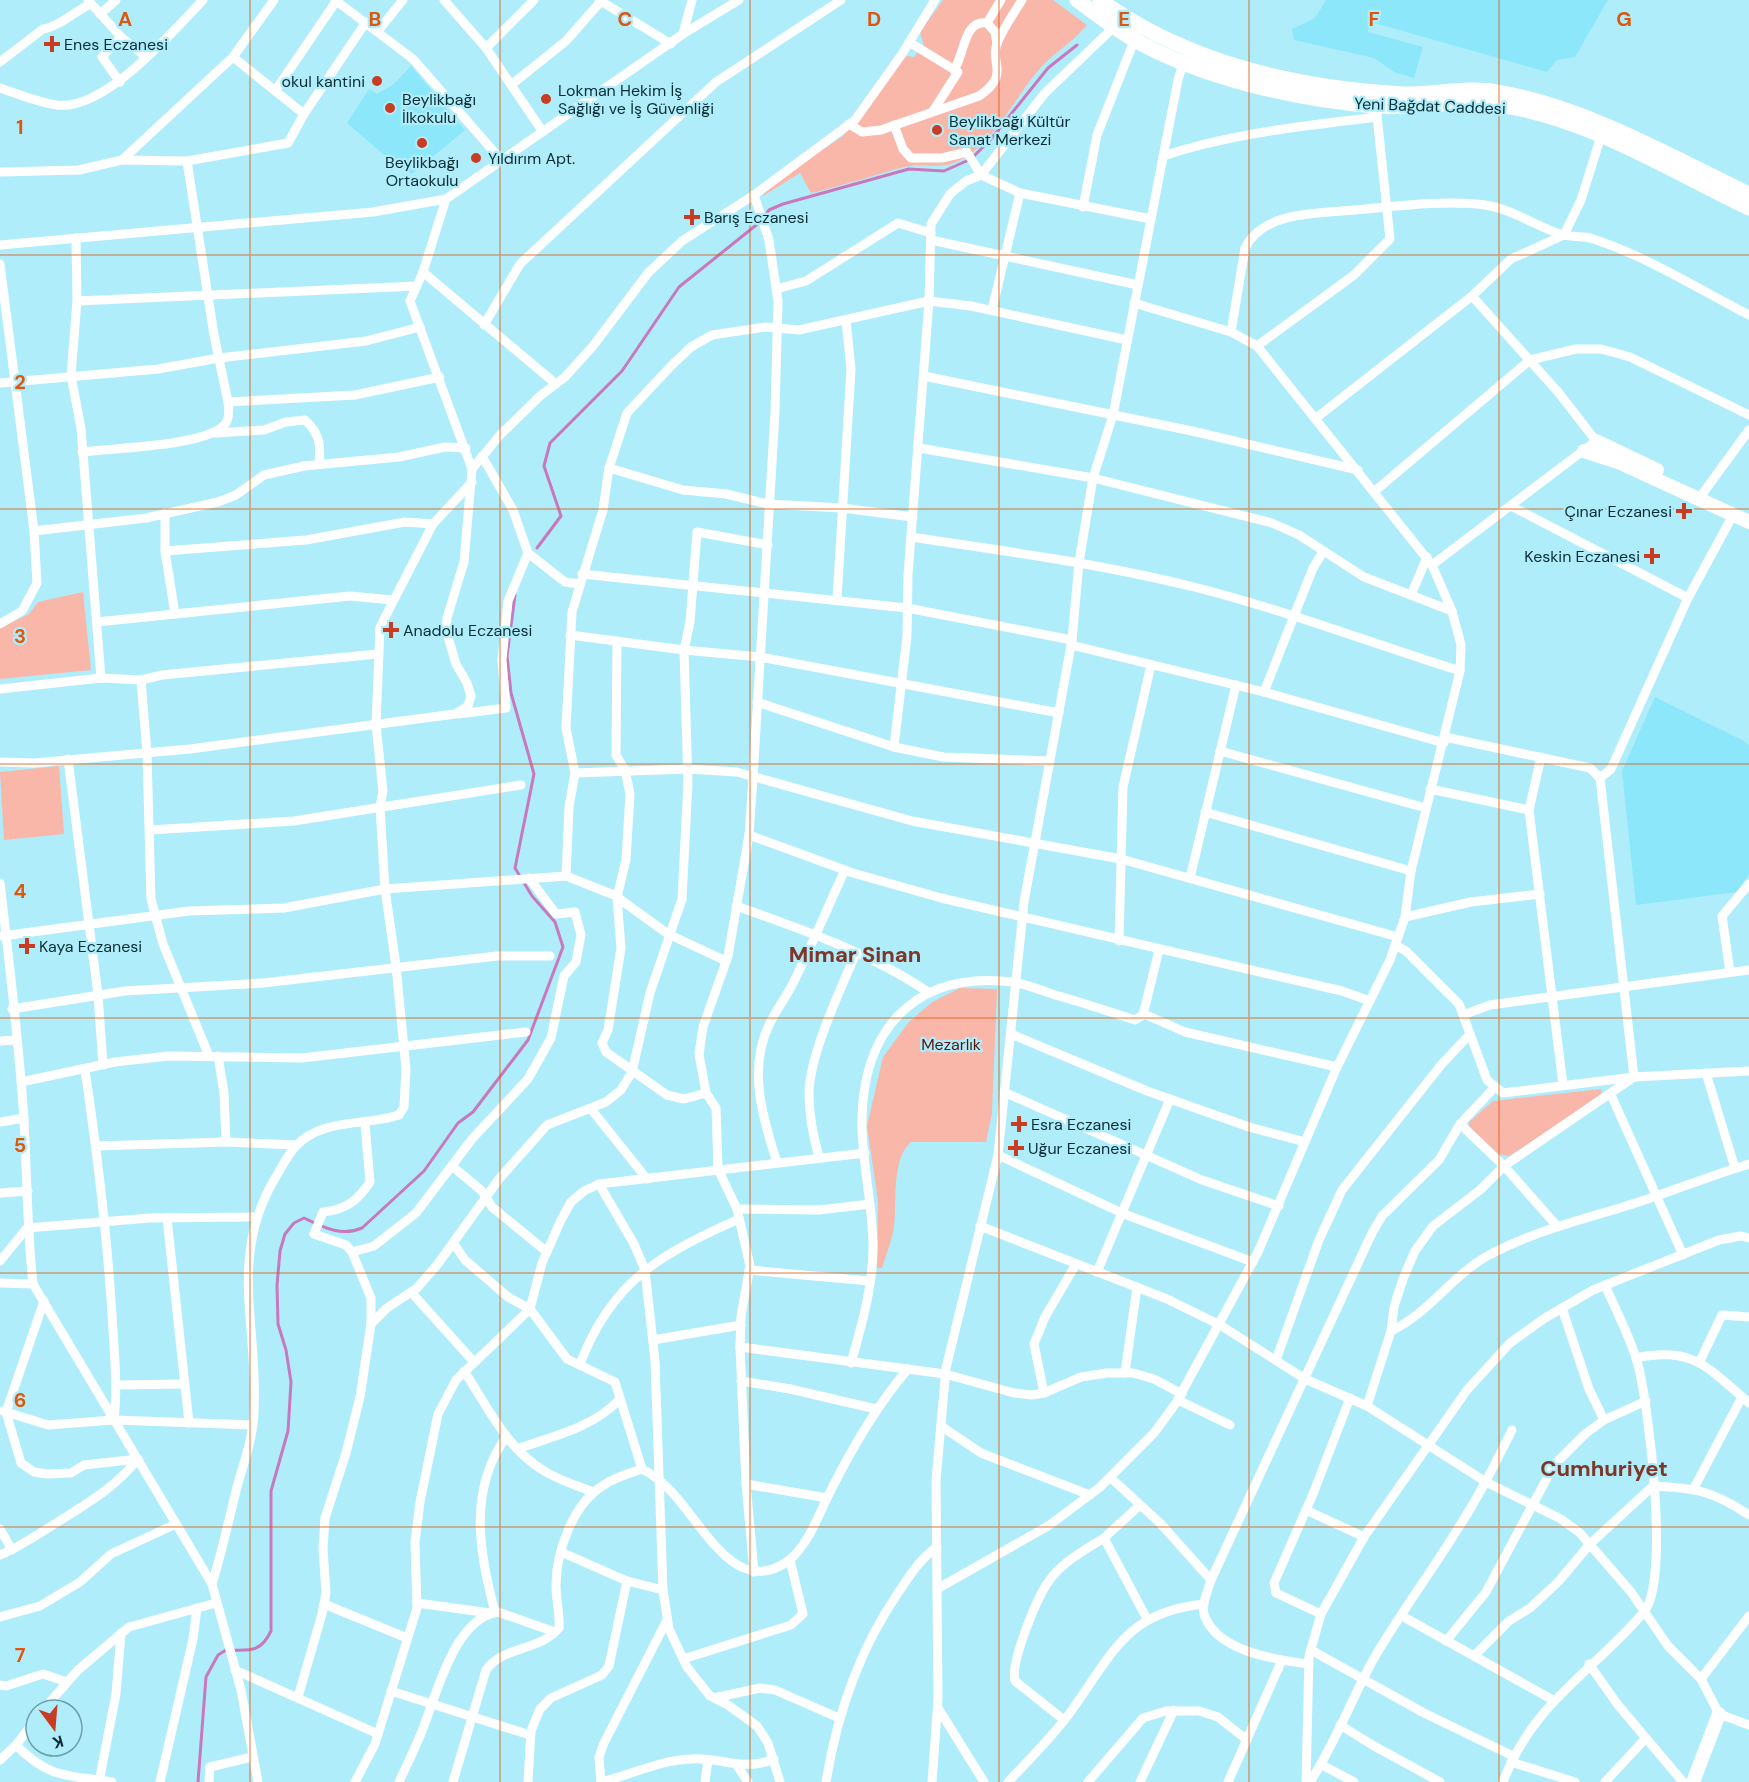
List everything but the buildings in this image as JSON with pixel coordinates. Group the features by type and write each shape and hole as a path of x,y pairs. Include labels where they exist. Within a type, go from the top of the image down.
{"main road":[{"name":"Yeni Bağdat Caddesi","path":"1077,0 1114,27 1137,33 1185,56 1276,90 1376,112 1497,105 1554,118 1601,136 1749,208"},
{"name":"Yeni Bağdat Caddesi","path":"1100,0 1137,33"},
{"name":"Yeni Bağdat Caddesi","path":"1185,56 1319,87 1406,94 1495,91 1555,105 1749,194"},
{"path":"1596,441 1749,522"},
{"path":"1584,451 1618,462 1701,497 1749,513"},
{"path":"1693,1782 1719,1714"}],"street":[{"path":"100,14 116,0"},
{"path":"0,88 59,106 90,99 120,82 202,0"},
{"path":"122,160 233,57 274,0"},
{"path":"275,91 336,0 413,59 502,160"},
{"path":"378,31 404,0"},
{"path":"444,0 486,48 543,132"},
{"path":"486,48 534,0"},
{"path":"511,85 566,41 601,0 670,44"},
{"path":"683,34 692,0"},
{"path":"0,245 373,212 446,199 683,34 739,0"},
{"path":"484,326 520,264 716,82 841,0"},
{"path":"472,469 500,435 556,384 593,346 648,273 682,241 754,195 855,120 935,0"},
{"path":"987,23 1001,0"},
{"path":"997,44 1022,0"},
{"path":"0,62 43,29 49,28 90,2 121,37 146,57"},
{"path":"0,172 79,170 122,160 187,161 288,143 304,114 366,22"},
{"path":"954,70 964,52 965,40 969,31 975,24 987,23"},
{"path":"849,124 862,132 894,125 979,96 990,88 997,79 997,44 995,32 987,23"},
{"path":"894,747 908,608 911,537 929,300 931,236 935,217 950,194 966,181 981,175 1045,93 1114,27"},
{"path":"1083,207 1097,135 1137,33"},
{"path":"120,82 102,57 121,37"},
{"path":"909,42 957,72 933,111"},
{"path":"932,1782 938,1707 936,1480 945,1374 998,1155 1023,917 1072,643 1079,562 1093,478 1113,415 1163,156 1185,56"},
{"path":"233,57 304,114"},
{"path":"1163,156 1200,144 1376,112 1390,239 1384,248 1354,275 1257,346"},
{"path":"894,125 903,149 911,158 942,158 967,152 981,175 1020,193 1151,219"},
{"path":"1316,418 1472,296 1511,259 1564,235 1581,200 1601,136"},
{"path":"187,161 228,402 229,413 226,424 215,433"},
{"path":"992,310 1020,193"},
{"path":"754,195 765,227 776,290 775,413 768,504 765,592 748,835 726,961 703,1027 699,1054 706,1093 716,1108 718,1169 737,1209 749,1270 740,1347 746,1484 754,1572"},
{"path":"446,199 423,272 410,301 440,376 472,469 464,562 447,618 446,630 456,664 467,683 471,696 468,706 455,714"},
{"path":"1232,333 1245,248 1249,239 1260,230 1275,221 1294,216 1387,207 1479,204 1520,216 1564,235 1588,238 1624,252 1749,315"},
{"path":"776,290 806,280 898,223 931,236 1005,256 1138,285"},
{"path":"76,238 77,301 71,376 81,429 101,678"},
{"path":"0,264 34,531 37,583 22,611 0,624"},
{"path":"423,272 484,326 556,384"},
{"path":"77,301 417,286"},
{"path":"1411,596 1429,561 1511,506 1596,441 1530,360 1472,296"},
{"path":"566,876 569,807 575,773 566,728 572,612 603,510 609,468 627,413 691,347 712,335 777,328 799,330 929,300 992,310 1127,340"},
{"path":"937,1589 1048,1526 1090,1495 1154,1433 1180,1397 1253,1262 1337,1067 1370,1002 1397,941 1405,917 1411,871 1430,789 1460,671 1461,645 1452,611 1429,561 1257,346 1232,333 1134,303"},
{"path":"837,600 851,369 846,320"},
{"path":"0,382 158,369 219,358 366,341 420,327"},
{"path":"1375,491 1530,360 1576,349 1601,349 1630,357 1749,416"},
{"path":"228,402 355,395 440,376"},
{"path":"924,376 1113,415 1358,470"},
{"path":"82,452 190,441 215,433 264,430 286,422 305,420 314,428 321,443 319,464"},
{"path":"1701,497 1749,430"},
{"path":"34,531 146,519 236,495 264,475 319,464 361,463 445,447 466,448"},
{"path":"918,448 1093,478 1272,523 1299,535 1364,577 1452,611"},
{"path":"482,456 513,510 528,553 565,582 579,584"},
{"path":"609,468 683,490 726,494 768,504 842,508 913,517"},
{"path":"212,1584 253,1425 249,1258 255,1217 264,1197 296,1145 315,1132 332,1126 365,1124 399,1115 404,1107 404,1046 385,889 380,807 383,791 376,725 380,627 433,524 472,482"},
{"path":"1511,506 1689,598"},
{"path":"165,513 165,551 175,614"},
{"path":"1600,778 1611,769 1689,598 1733,514"},
{"path":"165,551 306,540 405,522 433,524"},
{"path":"371,1324 411,1292 437,1266 487,1199 499,1179 547,1125 606,1102 621,1090 632,1072 650,993 668,934 682,899 687,769 684,650 690,622 691,585 697,532 768,544"},
{"path":"911,537 1079,562 1194,587 1294,615 1460,671"},
{"path":"1264,692 1313,568 1323,552"},
{"path":"0,762 34,763 147,753 506,708 502,660 507,601 528,553"},
{"path":"582,574 908,608 1072,643 1444,740 1590,768 1600,778 1634,1077"},
{"path":"97,622 350,596 392,600"},
{"path":"570,635 760,657 1059,714"},
{"path":"617,641 616,755 625,770 630,794 626,860 617,897 621,948 608,1030 602,1043 606,1052 667,1095 684,1099 706,1093"},
{"path":"0,689 101,678 141,680 162,675 378,654"},
{"path":"1119,941 1123,787 1151,664"},
{"path":"141,680 147,753 151,899 154,916 181,989 214,1056 224,1093 226,1142"},
{"path":"1190,878 1236,685"},
{"path":"757,702 894,747 943,757 1050,761"},
{"path":"1220,751 1426,808"},
{"path":"1541,757 1529,810 1563,1085"},
{"path":"68,759 98,995 103,1065"},
{"path":"575,773 687,769 737,772 878,813 957,831 1121,859 1397,941 1459,1004 1487,1080 1503,1093 1634,1077 1749,1071"},
{"path":"150,830 247,826 521,785"},
{"path":"1430,789 1529,810"},
{"path":"1205,812 1411,871"},
{"path":"748,835 845,870 940,898 1342,991 1370,1002"},
{"path":"777,1163 762,1115 758,1084 760,1053 769,1024 795,980 845,870"},
{"path":"3,936 221,909 284,908 385,889 566,876 617,897 668,934 726,961"},
{"path":"352,1252 374,1246 416,1213 472,1139 528,1079 544,1054 556,1021 564,976 576,962 581,935 575,912 556,914 528,878"},
{"path":"0,883 3,936 24,1118 28,1191 27,1228 33,1284 212,1584 235,1670 258,1782"},
{"path":"1730,972 1722,916 1749,884"},
{"path":"1405,917 1471,902 1540,894"},
{"path":"736,906 815,934 903,975 928,992"},
{"path":"851,1363 865,1312 873,1243 862,1126 864,1097 868,1070 878,1045 891,1024 928,992 951,984 978,980 1016,982 1135,1020 1143,1015 1160,950"},
{"path":"819,1157 810,1110 811,1082 832,1012 856,953"},
{"path":"12,1009 125,991 263,983 497,956 550,956"},
{"path":"1463,1015 1490,1005 1749,970"},
{"path":"1143,1015 1185,1032 1337,1067"},
{"path":"21,1082 103,1065 168,1056 302,1058 526,1032"},
{"path":"1011,1034 1170,1099 1249,1127 1305,1142"},
{"path":"1276,1360 1319,1240 1342,1190 1441,1065 1470,1034"},
{"path":"0,1041 16,1040"},
{"path":"85,1070 104,1221 117,1385 114,1420"},
{"path":"1706,1073 1735,1168"},
{"path":"1367,1406 1391,1330 1394,1307 1415,1251 1433,1226 1480,1190 1504,1166 1611,1095 1634,1077"},
{"path":"1309,1664 1282,1660 1244,1649 1215,1632 1204,1616 1204,1604 1211,1580 1342,1294 1382,1216 1439,1160 1460,1124 1495,1087"},
{"path":"1004,1092 1202,1180 1279,1206"},
{"path":"1611,1095 1683,1255"},
{"path":"1097,1272 1124,1214 1170,1099"},
{"path":"591,1109 647,1179"},
{"path":"0,1122 24,1118"},
{"path":"297,1697 307,1660 316,1639 324,1604 325,1518 346,1453 360,1397 371,1324 371,1298 352,1252 346,1245 314,1234 323,1212 341,1210 360,1197 370,1182 365,1124"},
{"path":"1460,1124 1504,1166 1557,1226"},
{"path":"96,1146 226,1142 296,1145"},
{"path":"355,1782 378,1734 417,1603 415,1542 422,1492 438,1414 447,1393 464,1371 530,1309 547,1252 571,1202 599,1184 865,1153"},
{"path":"998,1155 1124,1214 1253,1262"},
{"path":"1391,1330 1423,1312 1476,1263 1491,1253 1557,1226 1749,1164"},
{"path":"452,1166 472,1181 492,1207 547,1252"},
{"path":"599,1184 634,1244 645,1270 653,1340 663,1590 667,1620 683,1659 698,1683 714,1698 757,1726 774,1759 780,1782"},
{"path":"0,1193 28,1191"},
{"path":"737,1209 819,1210 870,1204"},
{"path":"0,1261 27,1228 104,1221 255,1217"},
{"path":"167,1218 189,1423"},
{"path":"580,1364 590,1338 608,1306 645,1270 692,1240 740,1219"},
{"path":"980,1226 1137,1287 1220,1325 1305,1379 1367,1406 1486,1482 1561,1519 1590,1544 1646,1610 1668,1646 1701,1679 1719,1714 1749,1725"},
{"path":"1305,1782 1309,1664 1322,1614 1364,1537 1467,1390 1510,1343 1562,1308 1605,1285 1719,1240 1741,1236 1749,1238"},
{"path":"454,1244 465,1260 508,1297 530,1309 567,1359 615,1383 642,1469"},
{"path":"1044,1394 1034,1344 1045,1317 1076,1264"},
{"path":"749,1270 869,1281"},
{"path":"0,1282 33,1284"},
{"path":"1503,1782 1512,1759 1527,1732 1553,1700 1646,1610 1654,1584 1656,1512 1646,1401 1636,1358 1605,1285"},
{"path":"1125,1373 1137,1287"},
{"path":"411,1292 473,1361"},
{"path":"44,1301 3,1412 21,1463 34,1472 71,1473 84,1465 138,1459"},
{"path":"1562,1308 1583,1373 1604,1420"},
{"path":"1700,1361 1722,1315 1749,1317"},
{"path":"653,1340 741,1324"},
{"path":"740,1347 945,1374 1014,1393 1044,1394 1081,1377 1107,1372 1125,1373 1154,1379 1180,1397 1230,1425"},
{"path":"1636,1358 1657,1353 1679,1355 1700,1361 1746,1400 1694,1488"},
{"path":"453,1782 470,1717 486,1670 491,1663 506,1654 538,1644 559,1628 556,1588 561,1552 574,1520 593,1492 605,1484 642,1469 659,1477 715,1548 736,1564 754,1572 778,1567 790,1560 810,1532 876,1409 908,1369"},
{"path":"464,1371 506,1437 517,1449 545,1472 593,1492"},
{"path":"741,1381 790,1389 876,1409"},
{"path":"117,1385 184,1384"},
{"path":"1322,1614 1276,1593 1274,1583 1306,1510 1350,1398"},
{"path":"517,1449 580,1427 612,1408 620,1399"},
{"path":"1446,1641 1486,1592 1554,1465 1584,1434 1604,1420 1646,1401"},
{"path":"3,1412 48,1425 114,1420 253,1425"},
{"path":"941,1426 981,1453 1090,1495"},
{"path":"1310,1782 1322,1765 1364,1678 1402,1616 1416,1588 1457,1531 1486,1482 1512,1430"},
{"path":"492,1613 481,1542 480,1504 492,1460 506,1437"},
{"path":"0,1555 97,1499 120,1480 138,1459"},
{"path":"1110,1478 1140,1505 1211,1580"},
{"path":"746,1484 827,1498"},
{"path":"1474,1656 1509,1621 1530,1608 1558,1582 1590,1544 1653,1486 1694,1488 1723,1499 1749,1515"},
{"path":"1064,1720 1015,1681 1012,1672 1014,1662 1038,1600 1049,1580 1068,1562 1104,1538 1140,1505"},
{"path":"1306,1510 1364,1537"},
{"path":"0,1617 40,1606 80,1582 111,1554 176,1524"},
{"path":"0,1529 12,1550"},
{"path":"1104,1538 1147,1619"},
{"path":"826,1782 839,1718 852,1680 881,1618 921,1558 937,1547"},
{"path":"561,1552 627,1581 663,1590"},
{"path":"683,1659 791,1625 803,1614 790,1560"},
{"path":"528,1782 530,1735 535,1718 545,1704 589,1679 602,1676 609,1666 627,1581"},
{"path":"53,1698 67,1682 121,1633 145,1621 216,1603"},
{"path":"417,1603 492,1613 555,1632"},
{"path":"324,1604 407,1638"},
{"path":"1008,1782 1064,1720 1114,1649 1147,1619 1179,1607 1204,1604"},
{"path":"160,1782 193,1639 196,1608"},
{"path":"399,1782 439,1682 460,1641 467,1632 492,1613"},
{"path":"1402,1616 1553,1700"},
{"path":"1701,1679 1749,1616"},
{"path":"667,1620 604,1743 599,1757 601,1782 629,1776 672,1761 708,1760 759,1765 774,1759"},
{"path":"99,1781 116,1694 121,1633"},
{"path":"1311,1650 1512,1759 1575,1782"},
{"path":"1228,1782 1282,1660"},
{"path":"1589,1664 1683,1782"},
{"path":"235,1670 378,1734"},
{"path":"0,1685 6,1686 43,1674 67,1682"},
{"path":"714,1698 760,1688 775,1690 839,1718"},
{"path":"391,1691 530,1735"},
{"path":"938,1707 984,1782"},
{"path":"1088,1782 1143,1718 1174,1710 1199,1711 1218,1717 1247,1740"},
{"path":"1140,1782 1174,1710"},
{"path":"1340,1725 1440,1782"},
{"path":"0,1760 24,1735"},
{"path":"1605,1782 1646,1738"},
{"path":"16,1745 40,1767 52,1772 112,1782"},
{"path":"209,1782 210,1767 252,1757"},
{"path":"705,1782 708,1760"},
{"path":"736,1764 748,1782"},
{"path":"1322,1765 1354,1782"}],"shaded area":[{"path":"1326,0 1608,0 1575,57 1557,60 1547,72 1371,22 1368,32 1423,47 1414,78 1394,72 1374,58 1294,40 1292,29 1315,18"},
{"path":"411,66 465,130 412,174 384,155 347,123 369,89 377,94 394,84"},
{"path":"1655,697 1744,741 1749,746 1749,874 1737,892 1636,905 1622,771"}],"green space":[{"path":"943,0 1053,0 1087,25 1043,65 988,138 977,149 957,162 941,166 904,167 811,193 800,173 763,196 766,188 843,136 906,56 914,57 924,46 920,32"},
{"path":"83,592 91,670 0,679 0,628 29,614 38,602"},
{"path":"59,766 64,834 4,840 0,772"},
{"name":"Mezarlık","path":"960,988 997,989 992,1113 986,1142 911,1142 900,1159 892,1237 882,1268 877,1268 878,1201 867,1126 883,1057 908,1023 932,1002"},
{"path":"1601,1089 1602,1097 1509,1156 1498,1154 1469,1126 1469,1122 1493,1101"}],"waterway":[{"path":"764,217 769,210 783,204 909,169 944,171 971,159 991,139 1048,68 1077,45"},
{"path":"537,548 561,516 544,466 550,443 622,371 679,287 760,222"},
{"path":"198,1782 206,1677 218,1655 226,1650 247,1650 258,1647 263,1644 271,1631 271,1491 288,1431 291,1382 286,1350 278,1324 277,1285 280,1251 285,1234 294,1223 304,1218 339,1231 347,1232 362,1228 424,1171 458,1123 473,1112 528,1040 563,947 555,922 532,896 515,868 534,774 511,693 507,656 515,595"}],"place":[{"name":"Enes Eczanesi","path":"52,44"},
{"name":"okul kantini","path":"377,81"},
{"name":"Lokman Hekim İş Sağlığı ve İş Güvenliği","path":"546,99"},
{"name":"Beylikbağı İlkokulu","path":"390,108"},
{"name":"Beylikbağı Kültür Sanat Merkezi","path":"937,130"},
{"name":"Beylikbağı Ortaokulu","path":"422,143"},
{"name":"Yıldırım Apt.","path":"476,158"},
{"name":"Barış Eczanesi","path":"692,217"},
{"name":"Çınar Eczanesi","path":"1684,511"},
{"name":"Keskin Eczanesi","path":"1652,556"},
{"name":"Anadolu Eczanesi","path":"391,630"},
{"name":"Kaya Eczanesi","path":"27,946"},
{"name":"Esra Eczanesi","path":"1019,1124"},
{"name":"Uğur Eczanesi","path":"1016,1148"}],"district":[{"name":"Mimar Sinan","path":"855,954"},
{"name":"Cumhuriyet","path":"1604,1468"}]}
